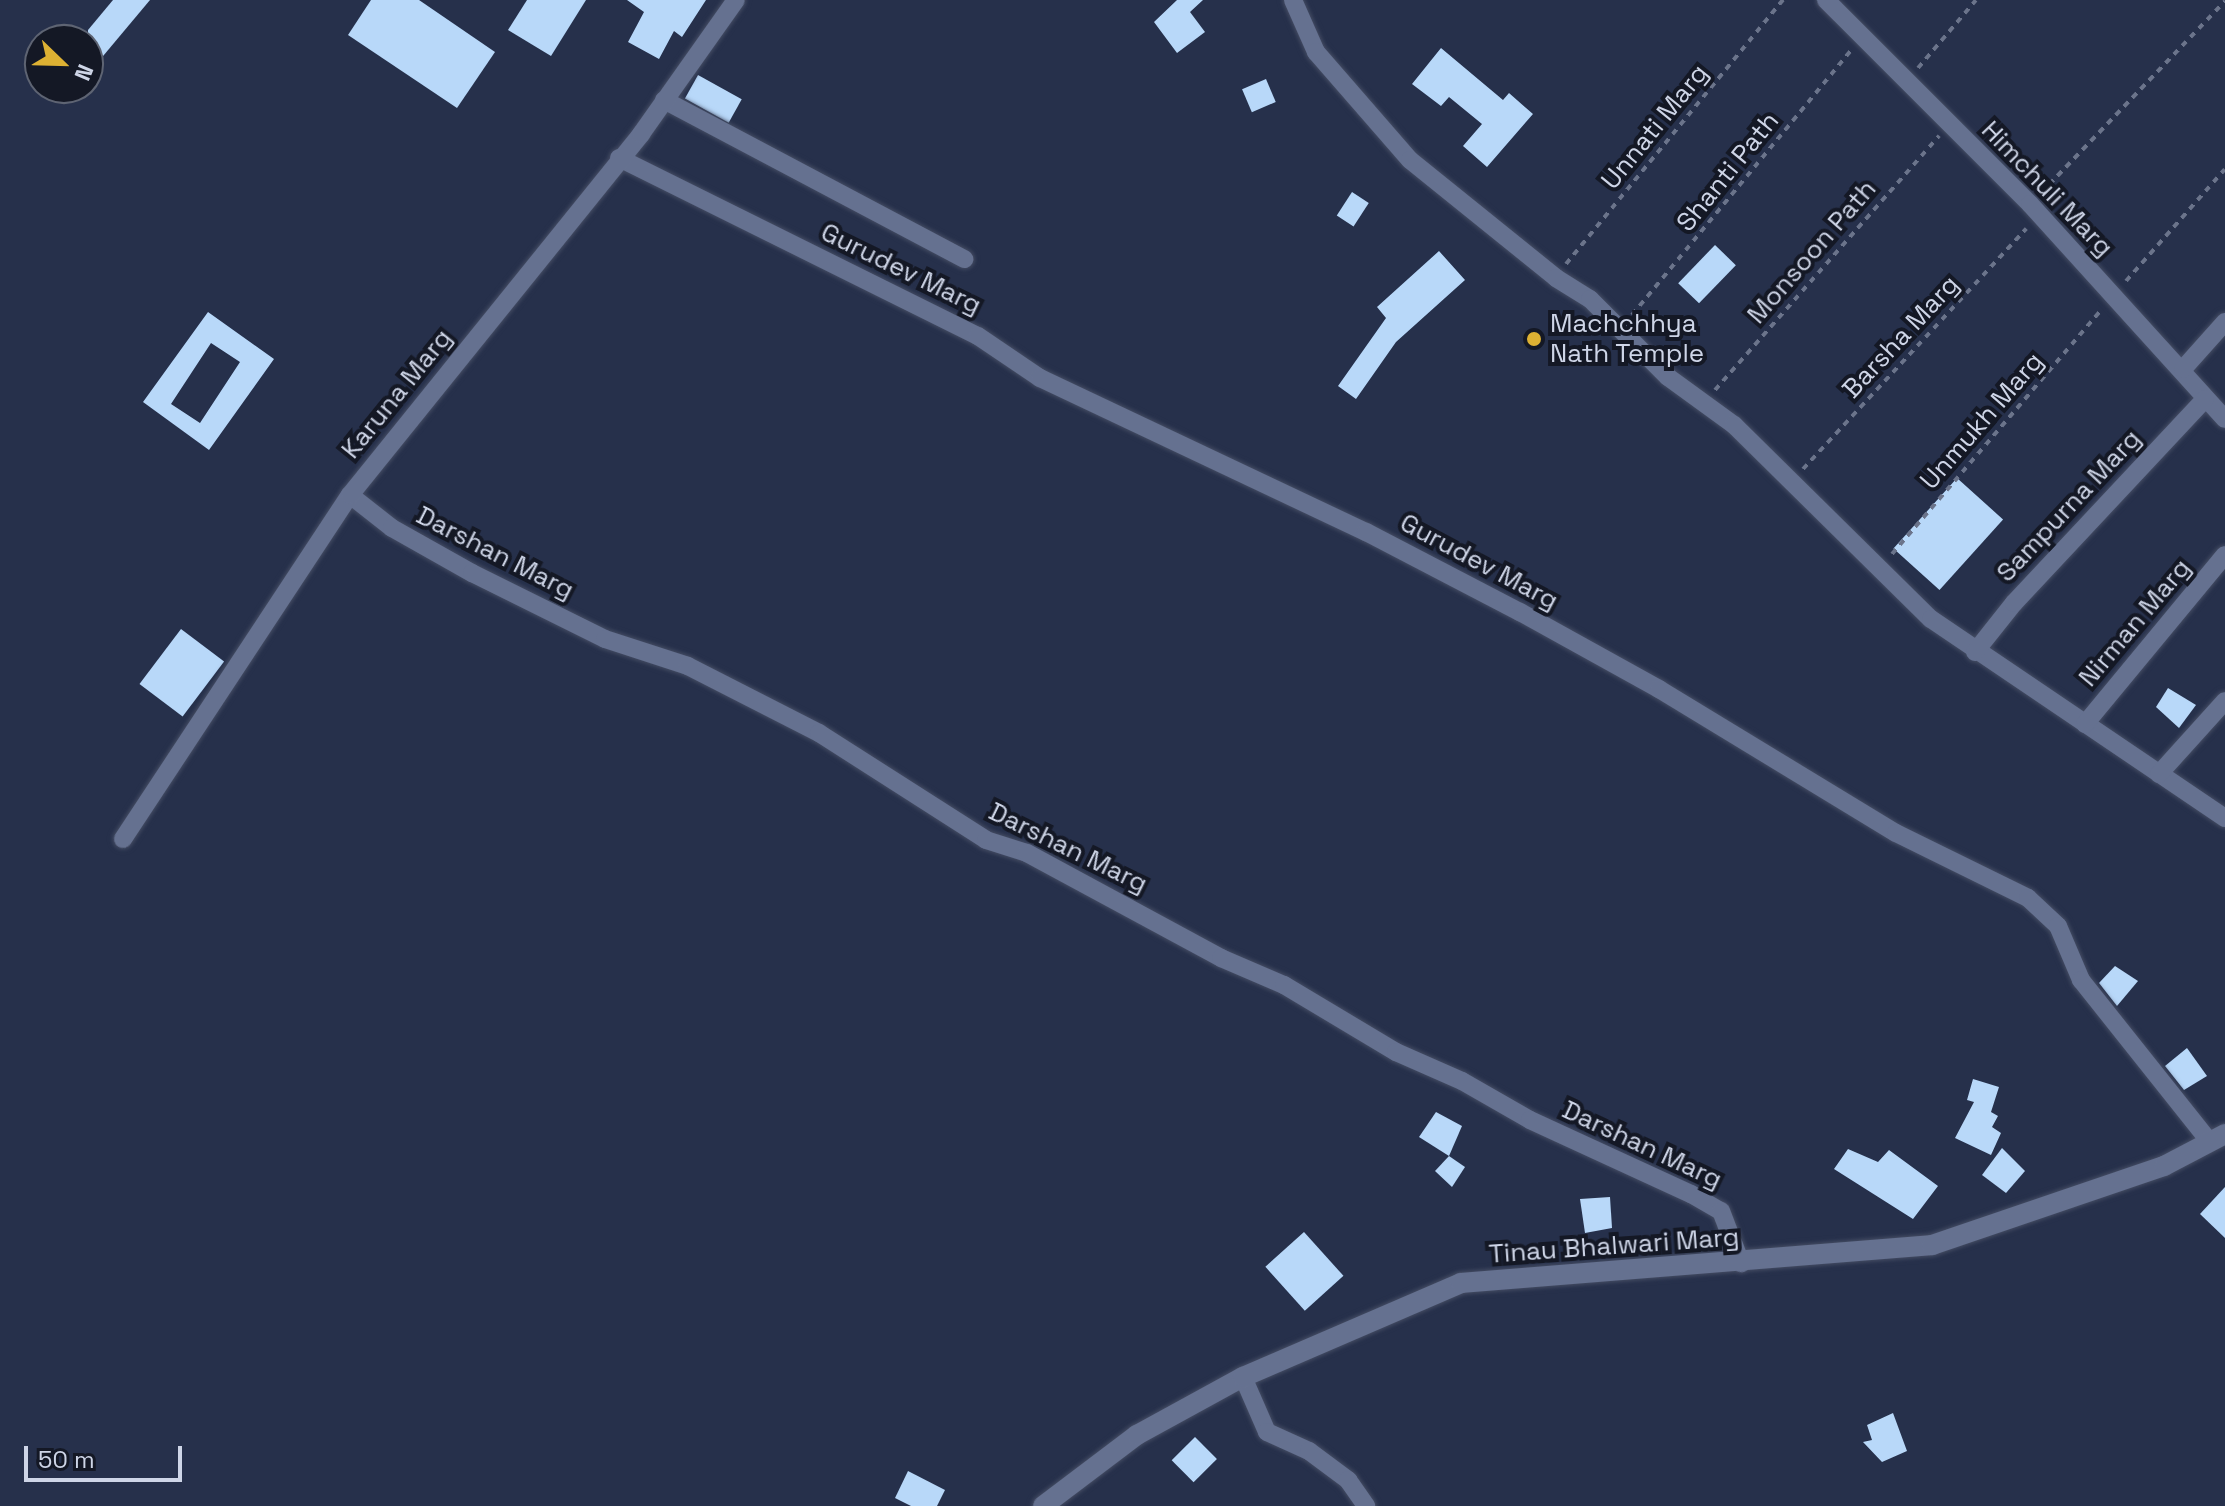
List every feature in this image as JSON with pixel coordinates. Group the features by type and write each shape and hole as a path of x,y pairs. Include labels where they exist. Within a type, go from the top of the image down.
{"street":[{"name":"Karuna Marg","path":"123,839 350,495 619,158 736,0"},
{"path":"1293,0 1316,52 1410,160 1556,278 1590,299 1668,377 1734,425 1879,569 1975,652 2225,818"},
{"name":"Himchuli Marg","path":"1826,0 1905,84 2034,210 2183,369 2205,399 2225,419"},
{"path":"664,100 964,259"},
{"name":"Gurudev Marg","path":"619,158 978,336 1040,378 1366,532 1520,612 1659,689 1896,833 2028,898 2058,926 2081,980 2217,1138"},
{"path":"2183,369 2225,322"},
{"name":"Sampurna Marg","path":"1975,652 2014,603 2205,399"},
{"name":"Darshan Marg","path":"350,495 392,528 472,573 605,639 688,666 819,733 986,840 1027,853 1221,958 1284,985 1396,1052 1462,1081 1530,1120 1721,1211 1741,1263"},
{"name":"Nirman Marg","path":"2085,724 2225,555"},
{"path":"2159,774 2225,701"},
{"name":"Tinau Bhalwari Marg","path":"1043,1506 1137,1435 1243,1377 1461,1283 1741,1263 1932,1245 2164,1166 2217,1138"},
{"path":"1243,1377 1267,1432 1309,1451 1348,1480 1366,1506"}],"path":[{"name":"Unnati Marg","path":"1556,278 1783,0"},
{"path":"1905,84 1976,0"},
{"name":"Barsha Marg","path":"1790,482 2225,1"},
{"name":"Shanti Path","path":"1620,328 1862,37"},
{"name":"Monsoon Path","path":"1703,403 1949,125"},
{"name":"Unmukh Marg","path":"1879,569 2225,169"}],"building":[{"path":"113,0 150,0 104,55 104,24 93,24"},
{"path":"371,0 419,0 495,52 457,108 348,35"},
{"path":"527,0 586,0 551,56 508,30"},
{"path":"627,0 706,0 682,37 674,31 659,59 628,42 644,12"},
{"path":"1177,0 1203,0 1190,12 1205,32 1177,53 1154,22"},
{"path":"1441,48 1503,100 1509,93 1533,114 1487,167 1463,146 1482,124 1449,97 1441,106 1412,84"},
{"path":"698,75 742,99 729,123 685,99"},
{"path":"1266,79 1276,102 1252,112 1242,89"},
{"path":"1352,192 1369,203 1354,226 1337,215"},
{"path":"1715,245 1736,265 1699,303 1678,283"},
{"path":"1439,251 1465,280 1396,342 1356,399 1338,386 1386,318 1377,307"},
{"path":"208,312 274,359 209,450 143,402","holes":["211,343 240,362 200,423 171,404"]},
{"path":"1957,478 2003,519 1940,590 1893,549"},
{"path":"181,629 224,661 183,717 139,684"},
{"path":"2168,688 2196,705 2179,728 2156,707"},
{"path":"2115,966 2138,981 2117,1006 2099,983"},
{"path":"2187,1048 2207,1076 2184,1090 2165,1066"},
{"path":"1973,1079 1999,1087 1991,1112 1998,1116 1992,1127 2001,1133 1991,1155 1955,1138 1974,1102 1967,1100"},
{"path":"1436,1112 1462,1126 1449,1156 1419,1137"},
{"path":"2002,1148 2025,1171 2006,1193 1982,1175"},
{"path":"1848,1149 1878,1162 1889,1150 1938,1186 1913,1219 1834,1169"},
{"path":"1449,1156 1465,1167 1452,1187 1435,1171"},
{"path":"2225,1187 2225,1238 2200,1214"},
{"path":"1610,1197 1612,1228 1585,1233 1580,1199"},
{"path":"1304,1232 1343,1276 1305,1311 1265,1267"},
{"path":"1893,1413 1907,1451 1882,1462 1863,1442 1872,1440 1867,1425"},
{"path":"1195,1437 1217,1459 1194,1482 1172,1460"},
{"path":"908,1471 945,1490 937,1506 911,1506 895,1498"}],"place":[{"name":"Machchhya Nath Temple","path":"1534,339"}]}
